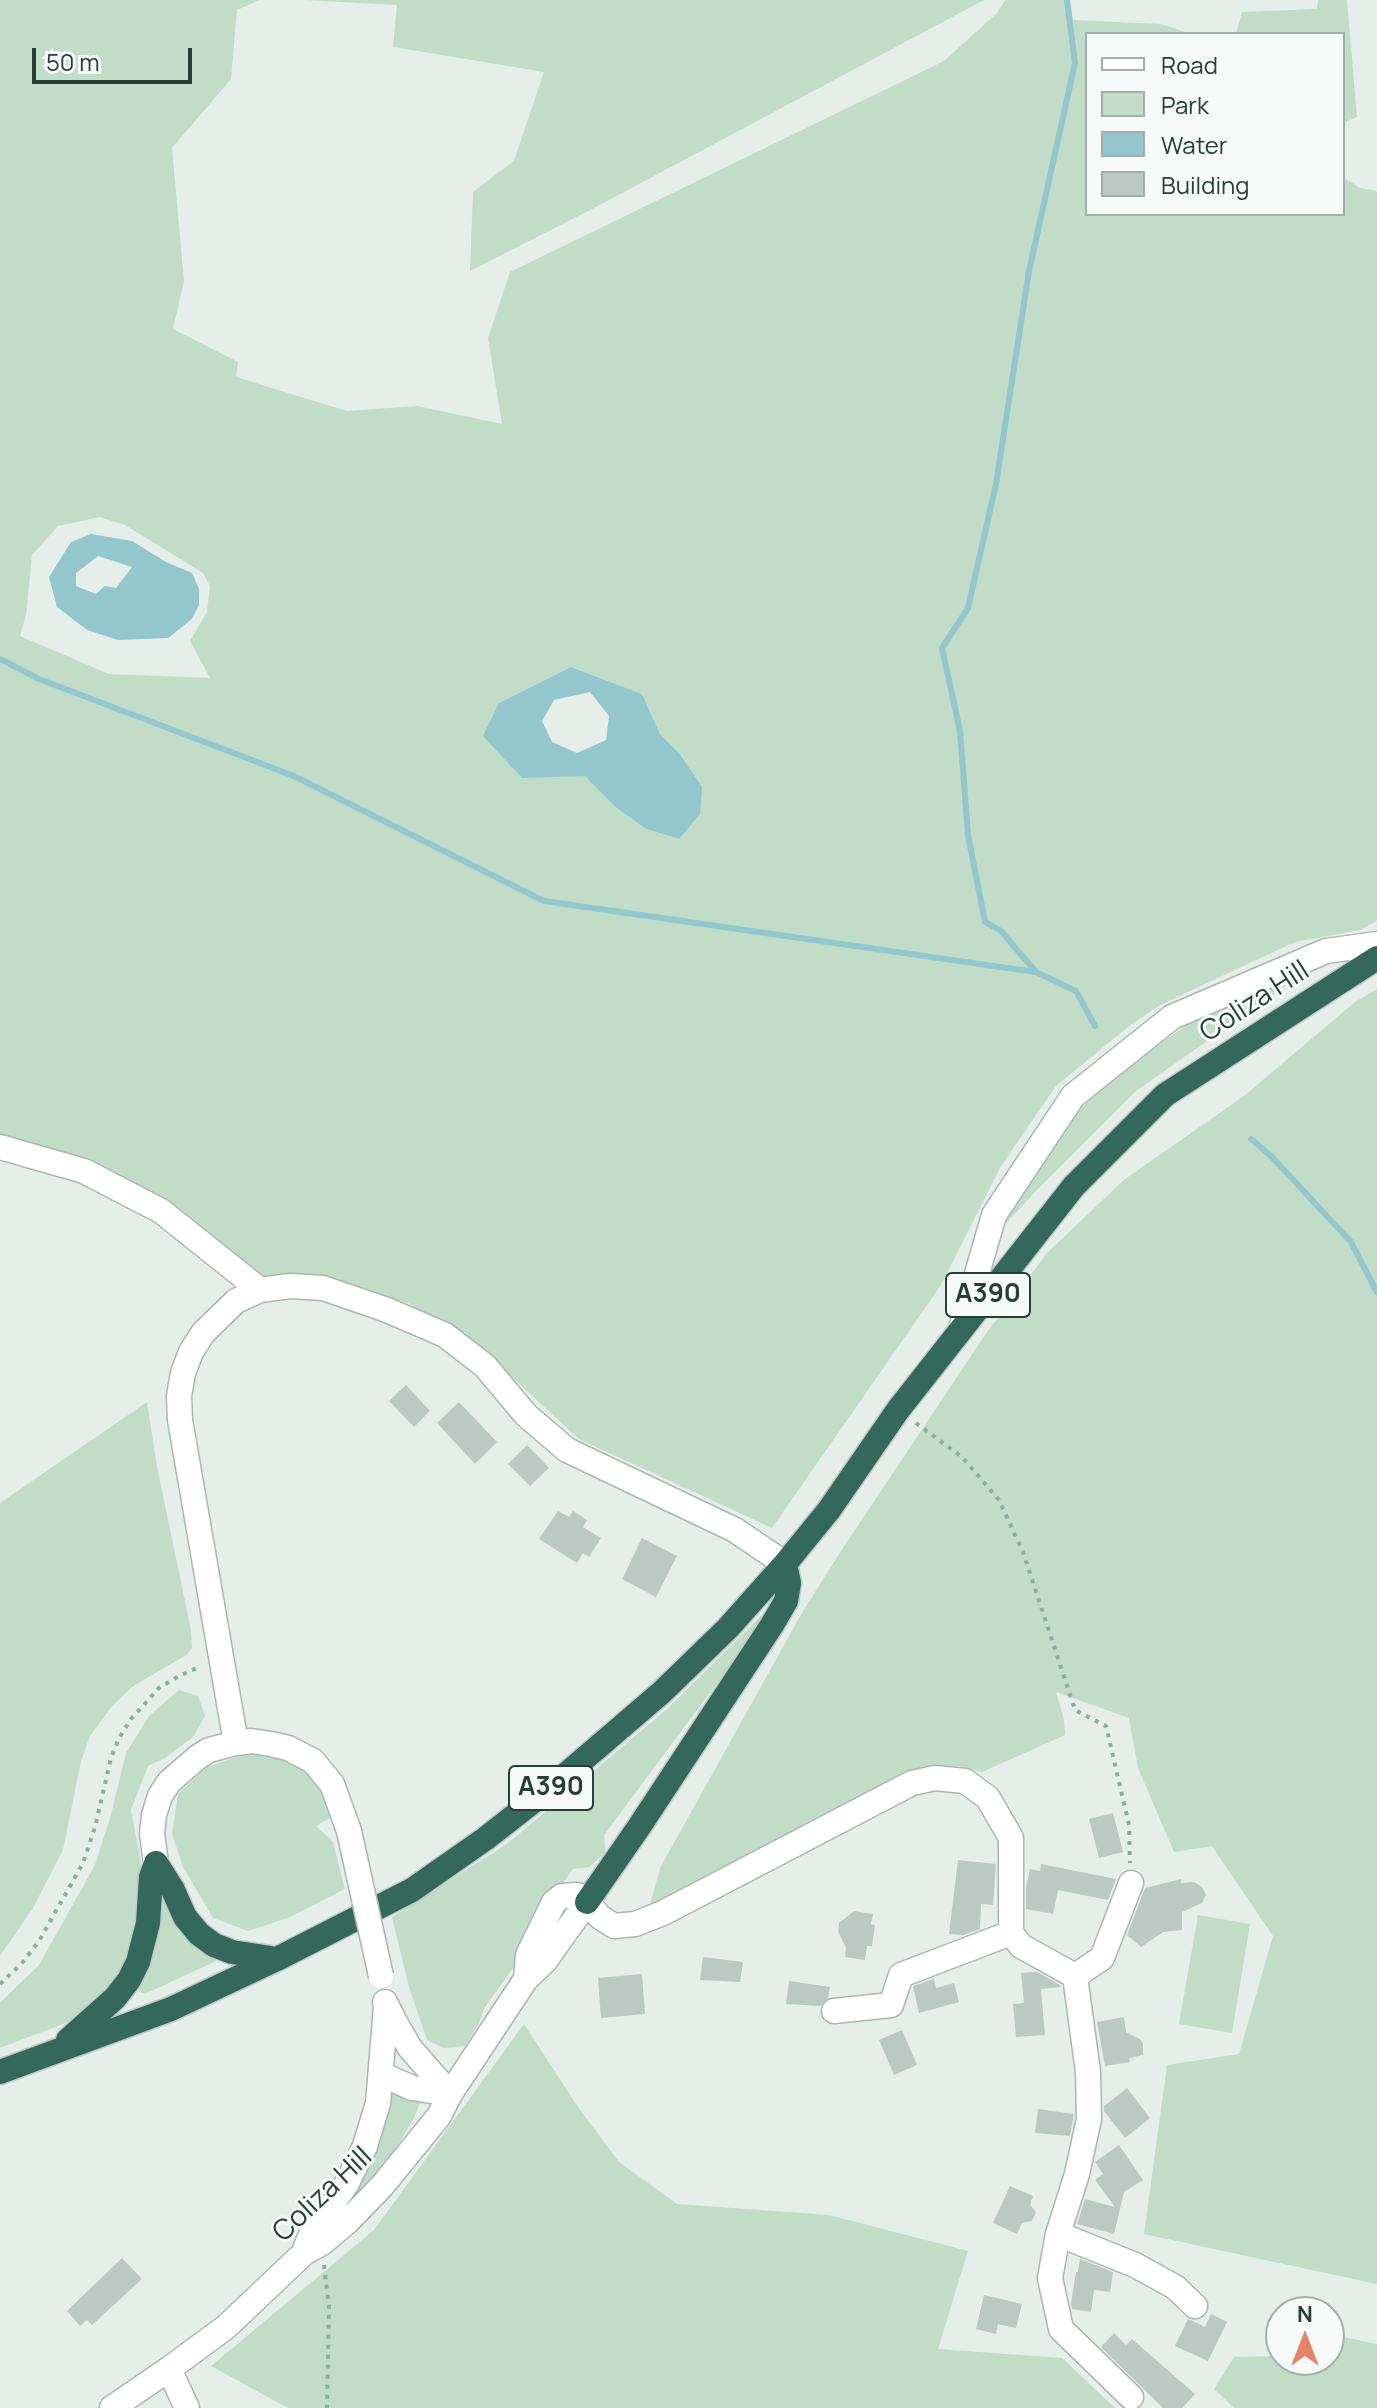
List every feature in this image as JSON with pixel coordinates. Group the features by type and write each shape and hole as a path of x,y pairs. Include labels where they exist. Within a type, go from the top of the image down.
{"highway":[{"name":"Coliza Hill","path":"960,1331 1074,1186 1165,1095 1377,958"},
{"name":"A390","path":"0,2072 171,2009 412,1890 538,1797 604,1744 728,1628 829,1510 898,1410 960,1331"},
{"path":"587,1902 772,1625 786,1601 789,1583 785,1564"},
{"path":"156,1863 185,1917 199,1934 214,1945 232,1952 277,1959"},
{"path":"54,2051 94,2018 129,1980 138,1962 148,1923 151,1877 156,1863"}],"street":[{"path":"960,1331 994,1215 1073,1096 1172,1017 1326,951 1377,944"},
{"path":"0,1147 84,1171 161,1211 260,1290"},
{"path":"236,1743 180,1420 179,1396 191,1352 203,1333 236,1301 260,1290 290,1286 323,1288 387,1310 445,1335 485,1366 526,1415 567,1450 735,1530 785,1564"},
{"path":"156,1863 152,1834 160,1796 169,1782 209,1750 251,1741 288,1748 313,1761 332,1784 349,1831 386,2007 378,2103 365,2146 347,2183 311,2235 313,2248"},
{"path":"587,1902 600,1917 614,1926 635,1924 912,1783 935,1778 965,1781 988,1798 1011,1838 1011,1933 1021,1946 1075,1976"},
{"path":"1075,1976 1102,1958 1131,1883"},
{"name":"Coliza Hill","path":"112,2408 226,2327 313,2248 347,2222 382,2186 439,2116 450,2094 526,1979 528,1955 554,1902 571,1894 587,1902"},
{"path":"834,2011 891,2014 901,1975 1011,1933"},
{"path":"1075,1976 1088,2072 1089,2119 1077,2174 1058,2234 1050,2278 1061,2329 1131,2397"},
{"path":"386,2007 410,2048 450,2094"},
{"path":"382,2066 410,2048"},
{"path":"382,2066 412,2088 450,2094"},
{"path":"1058,2234 1135,2265 1175,2287 1195,2306"},
{"path":"169,2369 187,2408"}],"path":[{"path":"898,1410 962,1457 999,1500 1023,1552 1075,1710 1106,1726 1129,1825 1131,1883"},
{"path":"0,1984 39,1941 83,1863 111,1758 131,1719 159,1688 179,1676 221,1661"},
{"path":"313,2248 329,2307 327,2408"}],"green space":[{"path":"0,0 260,0 237,10 231,79 172,148 184,281 173,329 238,362 236,377 347,411 417,406 502,424 488,338 510,272 944,61 997,13 1005,0 1070,0 1073,20 1161,24 1185,32 1085,32 1085,216 1345,216 1345,178 1360,188 1377,191 1377,921 1360,930 1295,942 1160,1005 1056,1086 1001,1166 941,1285 772,1528 579,1439 473,1341 408,1303 334,1283 263,1278 187,1217 132,1181 86,1161 0,1136","holes":["100,517 125,525 203,573 210,586 207,612 190,641 210,678 109,674 20,636 26,615 32,555 58,526","571,667 642,694 660,734 679,753 679,839 646,829 614,806 585,776 499,703"]},
{"path":"306,0 984,0 470,271 473,192 514,161 544,72 393,47 397,5"},
{"path":"1318,0 1347,0 1357,117 1345,122 1345,32 1237,32 1242,12 1317,9"},
{"path":"1315,965 1136,1091 1000,1230 1002,1215 1081,1108 1124,1068 1203,1014"},
{"path":"1377,989 1377,2284 1144,2234 1167,2065 1239,2054 1273,1936 1212,1846 1174,1852 1138,1768 1129,1718 1056,1692 1065,1735 982,1772 958,1766 924,1766 898,1776 650,1905 660,1868 803,1611 987,1332 1048,1252 1125,1179 1244,1096 1355,1002"},
{"path":"147,1402 192,1648 186,1655 132,1687 112,1706 90,1736 81,1761 63,1850 33,1908 0,1956 0,1503"},
{"path":"765,1612 767,1616 604,1835 605,1853 589,1867 573,1869 560,1887 516,1964 485,2007 465,2046 444,2048 427,2040 409,1987 392,1917 507,1844 666,1710"},
{"path":"179,1690 198,1696 205,1716 193,1737 165,1758 148,1766 131,1810 142,1868 138,1940 109,1989 84,2016 0,2048 0,2003 39,1965 95,1865 126,1753 149,1716"},
{"path":"246,1754 285,1757 320,1783 334,1816 316,1826 333,1842 345,1889 290,1917 248,1931 213,1918 183,1867 172,1834 178,1794 207,1767"},
{"path":"161,1887 190,1938 216,1961 145,1994 139,1992"},
{"path":"1198,1915 1250,1924 1232,2033 1179,2024"},
{"path":"524,2024 580,2110 619,2162 677,2204 829,2215 968,2251 938,2349 1062,2358 1115,2408 288,2408 211,2366 374,2230"},
{"path":"392,2084 423,2096 413,2120 390,2158 336,2220"},
{"path":"1345,2337 1377,2344 1377,2408 1234,2408 1214,2389 1234,2357 1265,2356 1265,2376 1345,2376"}],"water":[{"path":"91,534 132,541 166,562 192,573 199,589 199,605 192,619 168,638 118,640 87,630 57,607 49,577 71,542","holes":["98,556 132,567 116,588 105,586 96,594 76,586 76,573"]},
{"path":"571,667 642,694 660,734 679,753 702,787 700,814 679,839 646,829 614,806 585,776 522,778 483,736 499,703","holes":["590,692 609,716 606,740 577,753 552,742 542,721 554,700"]}],"building":[{"path":"406,1385 430,1411 414,1427 389,1401"},
{"path":"459,1402 497,1442 475,1464 437,1423"},
{"path":"527,1445 549,1468 530,1486 508,1464"},
{"path":"558,1511 569,1517 573,1511 587,1520 583,1527 601,1538 589,1557 583,1553 577,1563 539,1539"},
{"path":"642,1538 677,1556 656,1597 622,1579"},
{"path":"1113,1813 1123,1852 1099,1858 1089,1819"},
{"path":"958,1860 996,1864 993,1905 981,1904 980,1929 964,1935 949,1934"},
{"path":"1041,1864 1116,1879 1108,1900 1058,1890 1053,1914 1026,1909 1030,1869 1040,1871"},
{"path":"1181,1879 1181,1883 1194,1882 1202,1887 1206,1895 1202,1903 1182,1912 1182,1930 1163,1932 1141,1947 1127,1935 1145,1888"},
{"path":"854,1911 873,1914 872,1946 867,1946 865,1960 845,1957 846,1948 838,1931 839,1923"},
{"path":"703,1957 743,1962 740,1982 700,1980"},
{"path":"1037,1972 1061,1987 1041,1989 1045,2035 1016,2037 1013,2004 1024,2003 1021,1973"},
{"path":"642,1974 645,2014 601,2018 598,1978"},
{"path":"934,1979 936,1988 954,1983 959,2002 919,2013 913,1986"},
{"path":"789,1981 830,1987 828,1998 820,2006 786,2004"},
{"path":"1124,2017 1126,2032 1143,2044 1143,2055 1129,2058 1130,2062 1105,2066 1097,2022"},
{"path":"902,2030 917,2065 894,2075 879,2040"},
{"path":"1127,2088 1150,2118 1125,2138 1104,2111 1104,2106"},
{"path":"1038,2109 1074,2114 1070,2136 1035,2133"},
{"path":"1119,2145 1143,2180 1124,2192 1114,2234 1077,2224 1085,2199 1115,2207 1095,2180 1103,2174 1095,2162"},
{"path":"1010,2186 1033,2196 1030,2205 1036,2212 1032,2221 1022,2223 1017,2234 993,2223"},
{"path":"122,2258 142,2279 92,2325 87,2320 80,2326 67,2311"},
{"path":"1080,2259 1113,2272 1110,2292 1094,2290 1091,2312 1072,2309"},
{"path":"984,2295 1022,2304 1016,2328 998,2324 996,2334 976,2329"},
{"path":"1211,2314 1227,2322 1208,2361 1175,2346 1188,2319 1205,2327"},
{"path":"1114,2333 1126,2345 1132,2339 1195,2394 1182,2408 1163,2408 1101,2347"}],"waterway":[{"path":"1067,0 1075,63 1029,271 996,484 968,608 942,648 960,731 968,835 985,922 1001,931 1036,972 1076,991 1095,1026"},
{"path":"0,659 39,679 294,776 544,901 1035,972"},
{"path":"1251,1139 1272,1157 1351,1242 1377,1292"}]}
